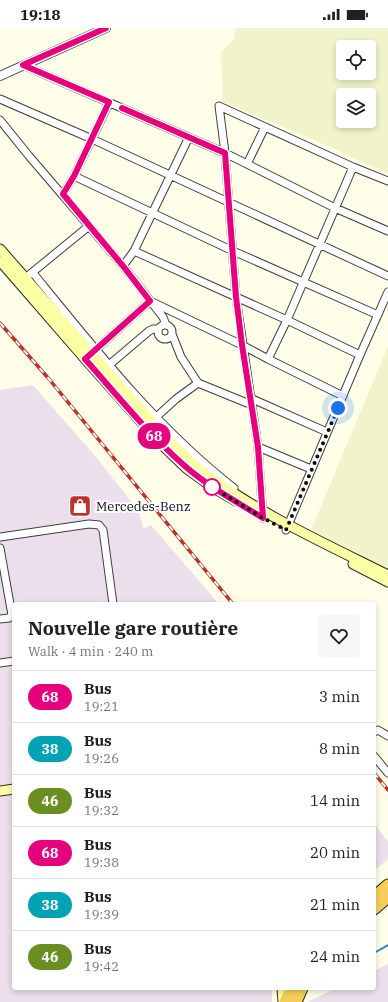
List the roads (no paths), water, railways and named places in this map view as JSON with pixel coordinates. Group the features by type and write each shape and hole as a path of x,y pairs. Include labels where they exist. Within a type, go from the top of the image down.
{"highway":[{"path":"376,896 388,885"},
{"path":"376,907 388,897"},
{"path":"284,1002 291,990"},
{"path":"296,1002 301,990"}],"main road":[{"path":"0,249 29,276 159,442 186,468 212,487 388,582"},
{"path":"0,261 154,419 185,456 205,473 262,514"},
{"path":"287,527 388,575"},
{"path":"0,791 12,789"},
{"path":"282,990 284,1002"}],"street":[{"path":"0,76 106,28"},
{"path":"23,65 225,153 335,208 388,231"},
{"path":"0,99 92,139 229,204 388,276"},
{"path":"63,194 74,176 109,102"},
{"path":"262,514 258,447 249,400 236,297 225,153 218,106 353,167 388,181"},
{"path":"0,120 123,266 163,317 166,325 170,327 181,357 198,383 249,400 327,432"},
{"path":"247,164 265,127"},
{"path":"123,266 134,251 189,137"},
{"path":"268,359 287,320 353,167"},
{"path":"74,176 233,251 378,315"},
{"path":"29,276 89,226"},
{"path":"134,251 287,320 360,355"},
{"path":"287,527 388,292"},
{"path":"150,301 90,354 109,365 154,419 210,470 246,497 256,500 262,499"},
{"path":"150,301 343,396"},
{"path":"109,365 149,331 166,325"},
{"path":"158,329 158,334 163,340 168,339 172,334"},
{"path":"154,419 180,396 198,383"},
{"path":"258,447 311,469"},
{"path":"0,537 89,524 99,525 103,530 113,602"},
{"path":"0,548 12,615 9,618 0,619"},
{"path":"0,663 12,661"},
{"path":"376,731 378,730 388,736"},
{"path":"376,758 388,773"}],"waterway":[{"path":"376,952 388,945"}],"railway":[{"path":"0,323 49,379 231,602"},
{"path":"376,775 388,790"}],"place":[{"name":"Mercedes-Benz","path":"80,506"}]}
